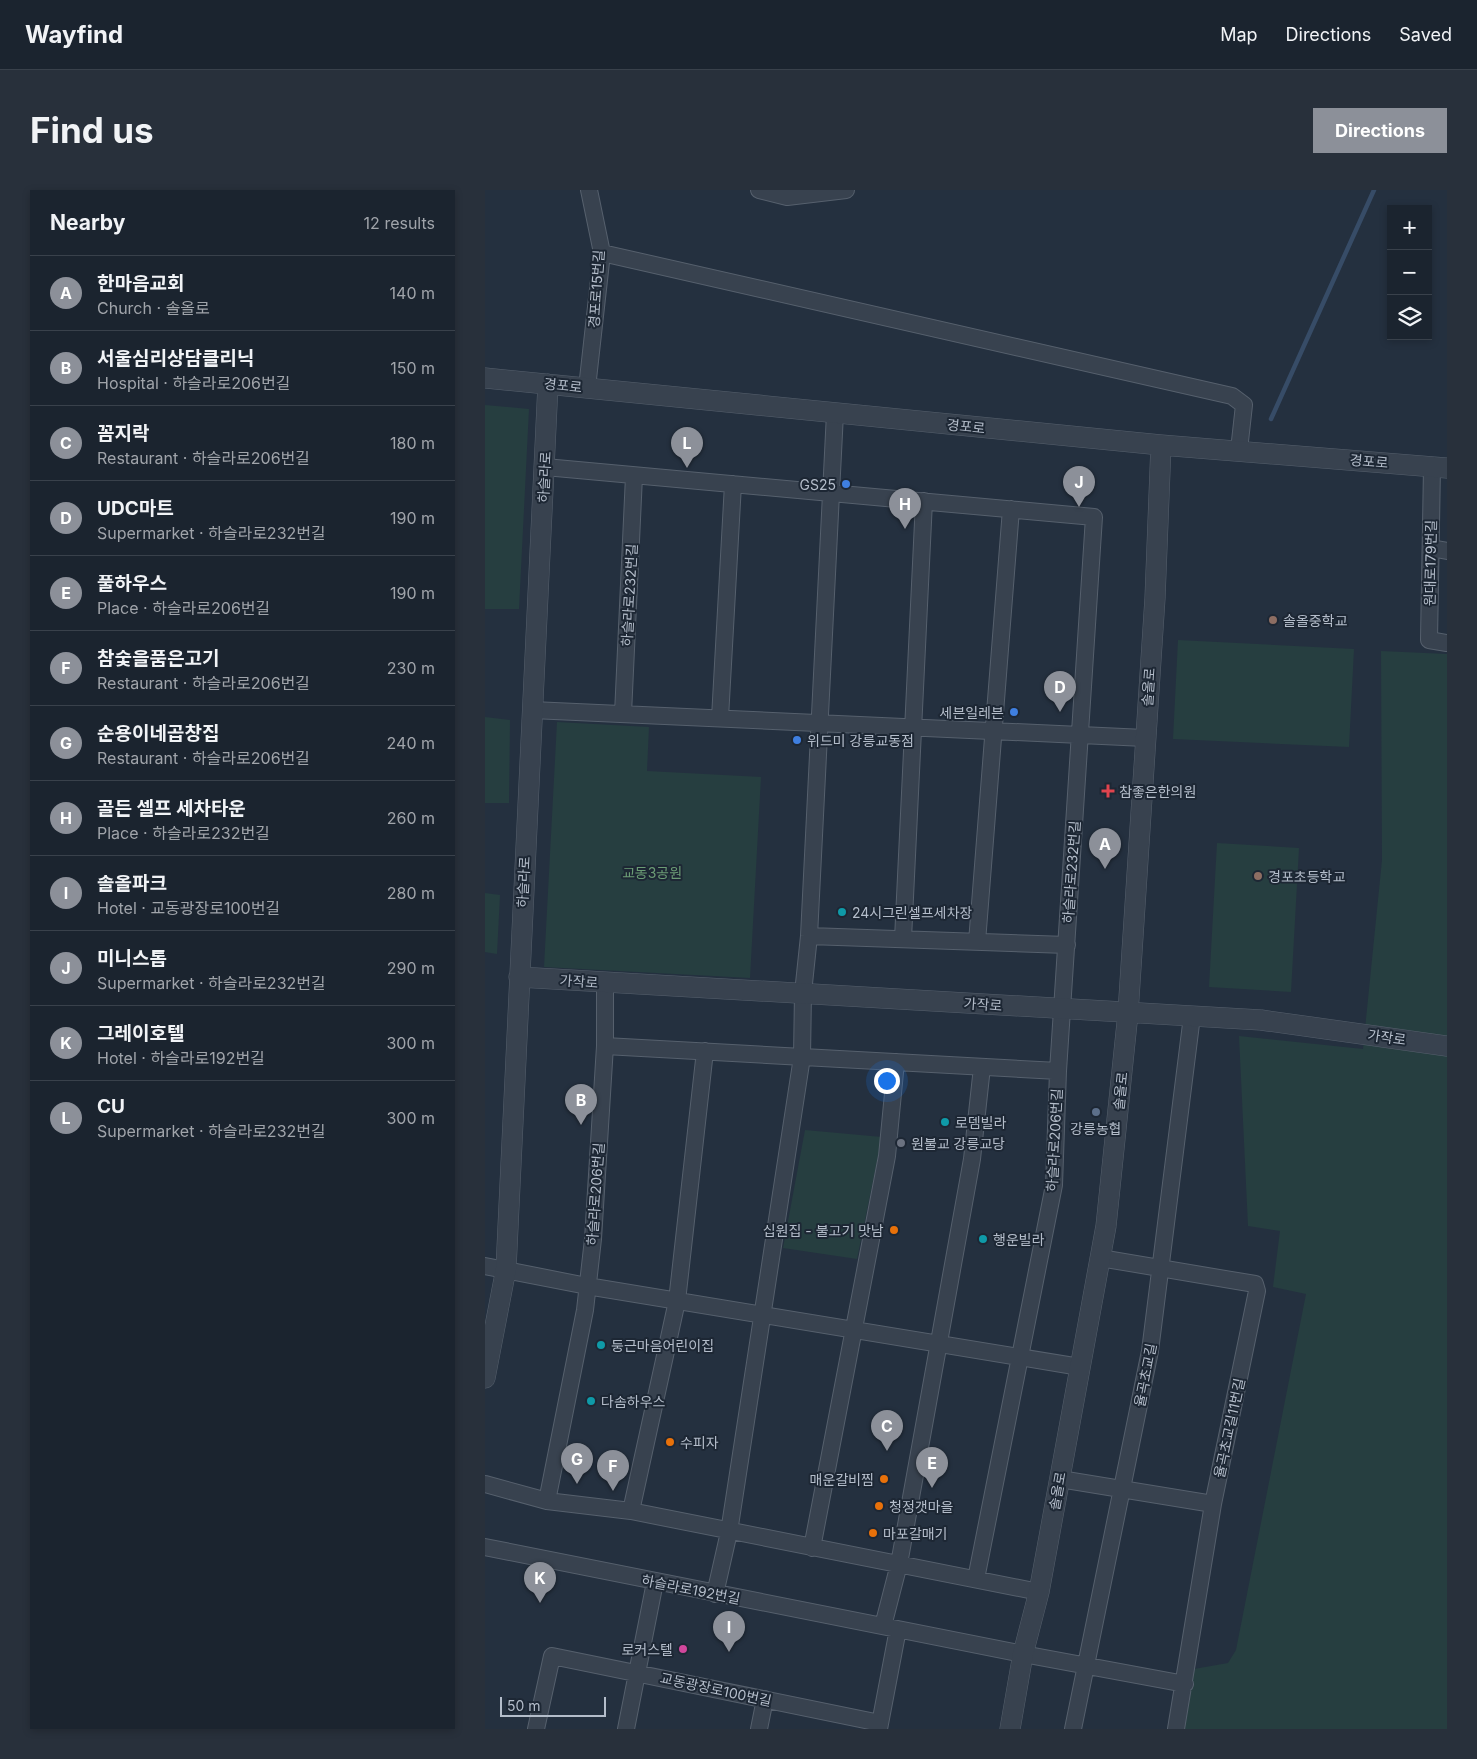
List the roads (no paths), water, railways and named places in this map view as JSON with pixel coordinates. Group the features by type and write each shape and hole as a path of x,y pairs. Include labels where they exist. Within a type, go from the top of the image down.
{"street":[{"name":"경포로15번길","path":"587,388 601,253 589,190"},
{"path":"759,190 787,197 846,190"},
{"path":"601,253 1232,396 1244,405 1239,450"},
{"name":"경포로","path":"485,378 1161,445 1439,468"},
{"name":"하슬라로","path":"485,1378 506,1269 548,384"},
{"path":"715,1594 729,1532 802,1057 803,993 809,936 835,413"},
{"name":"솔올로","path":"1011,1729 1023,1654 1039,1592 1106,1226 1128,1013 1155,598 1161,445"},
{"path":"545,467 1011,509 977,942"},
{"name":"원대로179번길","path":"1439,468 1431,548 1429,640 1447,643"},
{"name":"하슬라로232번길","path":"623,714 634,476"},
{"path":"720,718 733,484"},
{"path":"903,939 924,501"},
{"name":"하슬라로232번길","path":"1011,509 1093,517 1063,1010"},
{"path":"1431,548 1447,551"},
{"path":"533,710 1145,738"},
{"path":"809,936 1067,945"},
{"name":"가작로","path":"519,977 1261,1020 1447,1046"},
{"name":"하슬라로206번길","path":"547,1501 585,1310 593,1239 605,1046 605,983"},
{"name":"하슬라로206번길","path":"976,1578 1054,1185 1058,1071 1063,1010"},
{"name":"율곡초교길","path":"1073,1729 1150,1351 1192,1016"},
{"path":"605,1046 1058,1071"},
{"path":"631,1511 677,1301 705,1051"},
{"path":"812,1548 887,1156 896,1062"},
{"path":"880,1726 899,1564 972,1159 982,1066"},
{"name":"율곡초교길11번길","path":"1100,1258 1255,1284 1257,1290 1213,1504 1185,1684 1176,1729"},
{"path":"485,1266 587,1286 1080,1367"},
{"path":"1060,1479 1213,1504"},
{"path":"485,1484 547,1501 631,1511 729,1532 976,1578 1039,1592"},
{"name":"하슬라로192번길","path":"485,1547 715,1594 1185,1684"},
{"path":"626,1729 655,1582"},
{"name":"교동광장로100번길","path":"536,1729 552,1656 765,1699 880,1726"},
{"path":"759,1729 765,1699"}],"waterway":[{"path":"1271,419 1374,190"}],"place":[{"name":"CU","path":"687,468"},
{"name":"GS25","path":"846,484"},
{"name":"미니스톱","path":"1079,507"},
{"name":"골든 셀프 세차타운","path":"905,529"},
{"name":"솔올중학교","path":"1273,620"},
{"name":"세븐일레븐","path":"1014,712"},
{"name":"UDC마트","path":"1060,712"},
{"name":"위드미 강릉교동점","path":"797,740"},
{"name":"참좋은한의원","path":"1108,791"},
{"name":"한마음교회","path":"1105,869"},
{"name":"경포초등학교","path":"1258,876"},
{"name":"24시그린셀프세차장","path":"842,912"},
{"name":"강릉농협","path":"1096,1112"},
{"name":"로뎀빌라","path":"945,1122"},
{"name":"서울심리상담클리닉","path":"581,1125"},
{"name":"원불교 강릉교당","path":"901,1143"},
{"name":"십원집 - 불고기 맛남","path":"894,1230"},
{"name":"행운빌라","path":"983,1239"},
{"name":"둥근마음어린이집","path":"601,1345"},
{"name":"다솜하우스","path":"591,1401"},
{"name":"수피자","path":"670,1442"},
{"name":"꼼지락","path":"887,1451"},
{"name":"매운갈비찜","path":"884,1479"},
{"name":"순용이네곱창집","path":"577,1484"},
{"name":"풀하우스","path":"932,1488"},
{"name":"참숯을품은고기","path":"613,1491"},
{"name":"청정갯마을","path":"879,1506"},
{"name":"마포갈매기","path":"873,1533"},
{"name":"그레이호텔","path":"540,1603"},
{"name":"로커스텔","path":"683,1649"},
{"name":"솔올파크","path":"729,1652"}],"park label":[{"name":"교동3공원","path":"652,872"}]}
